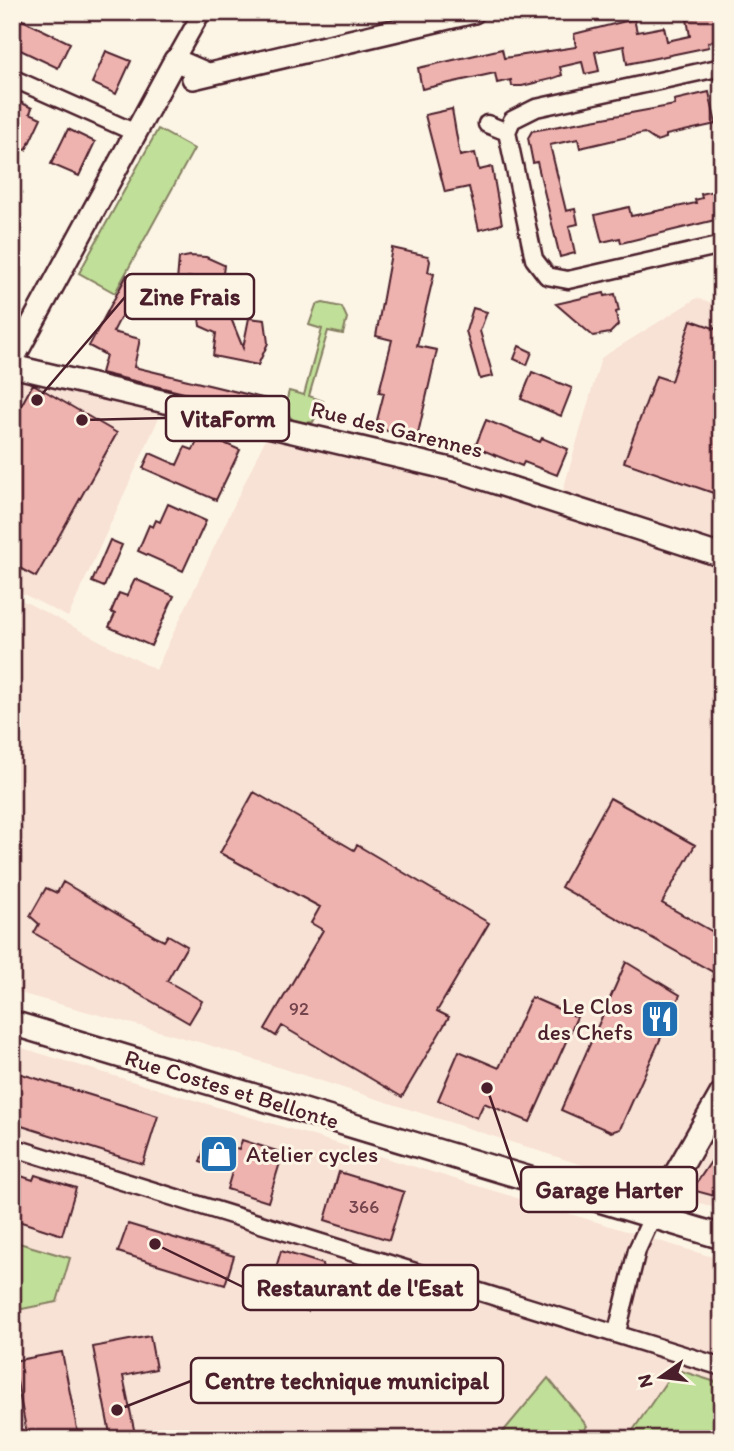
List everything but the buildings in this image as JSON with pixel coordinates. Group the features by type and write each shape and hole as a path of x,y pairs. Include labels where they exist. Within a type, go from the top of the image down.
{"main road":[{"name":"Rue Costes et Bellonte","path":"12,1023 722,1237"},
{"path":"653,1215 722,1094"}],"street":[{"path":"12,364 202,12"},
{"path":"165,79 174,81 474,12"},
{"path":"176,60 205,73"},
{"path":"722,67 536,108 512,120 507,132 534,259 547,276 568,280 722,246"},
{"path":"12,78 136,132"},
{"path":"488,124 507,132"},
{"name":"Rue des Garennes","path":"12,364 459,471 722,556"},
{"path":"12,1147 617,1332 722,1367"},
{"path":"617,1332 637,1250 653,1215"}],"shaded area":[{"path":"697,298 722,306 722,1210 206,1044 12,991 12,595 156,670 272,425 560,501 601,358"},
{"path":"12,378 162,411 68,617 12,588"},
{"path":"12,1045 722,1260 722,1439 14,1439"}],"green space":[{"path":"158,129 194,149 115,293 79,273"},
{"path":"323,303 342,307 347,318 343,334 328,331 309,396 323,401 313,422 297,423 288,413 286,405 289,391 304,395 322,329 309,325 316,305"},
{"path":"12,1241 70,1258 57,1302 12,1311"},
{"path":"675,1369 722,1384 722,1439 627,1439"},
{"path":"548,1378 587,1426 577,1439 497,1439"}],"place":[{"name":"Zine Frais","path":"37,400"},
{"name":"VitaForm","path":"82,420"},
{"name":"Le Clos des Chefs","path":"660,1019"},
{"name":"Garage Harter","path":"487,1088"},
{"name":"Atelier cycles","path":"219,1154"},
{"name":"Restaurant de l'Esat","path":"155,1244"},
{"name":"Centre technique municipal","path":"117,1410"}]}
